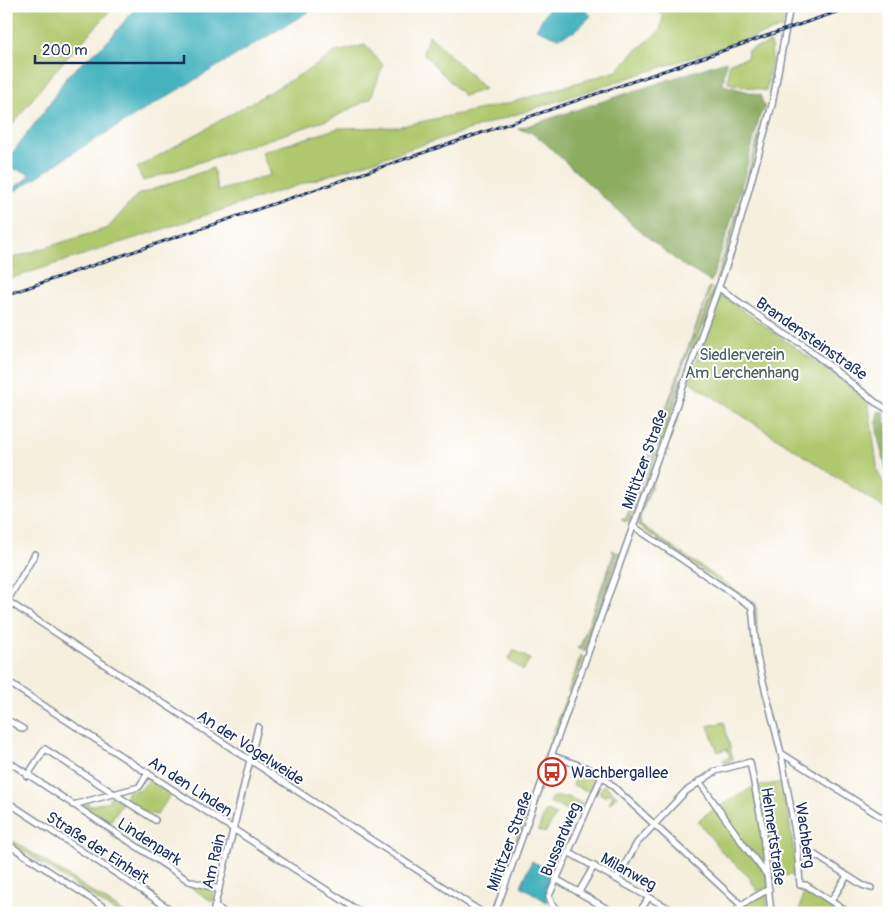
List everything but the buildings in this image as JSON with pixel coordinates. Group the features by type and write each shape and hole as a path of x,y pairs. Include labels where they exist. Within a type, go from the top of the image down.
{"street":[{"name":"Miltitzer Straße","path":"495,913 719,288 758,159 772,105 790,6"},
{"name":"Brandensteinstraße","path":"719,288 783,333 802,344 889,410"},
{"path":"633,526 752,607 757,657 781,753 889,822"},
{"path":"7,602 35,554"},
{"name":"An der Vogelweide","path":"7,602 483,913"},
{"name":"An den Linden","path":"6,681 362,913"},
{"path":"6,719 23,729"},
{"name":"Am Rain","path":"213,913 258,727"},
{"name":"Lindenpark","path":"27,776 45,749 155,820"},
{"name":"Wachberg","path":"781,753 797,843 800,885 806,885 850,913"},
{"path":"552,756 588,768 602,776 741,905"},
{"name":"Lindenpark","path":"6,760 27,776 189,881 219,889"},
{"name":"Helmertstraße","path":"699,781 716,771 750,762 762,825 771,913"},
{"name":"Lindenpark","path":"72,805 139,787 148,773"},
{"name":"Bussardweg","path":"563,913 552,906 549,896 602,776"},
{"path":"617,879 637,843 699,781 746,848 767,874"},
{"name":"Straße der Einheit","path":"6,801 176,913"},
{"path":"6,843 113,913"},
{"name":"Milanweg","path":"568,852 677,913"},
{"name":"Wachberg","path":"812,853 847,876 871,888"},
{"path":"578,892 594,866"},
{"path":"831,901 847,876"},
{"path":"556,879 614,913"},
{"path":"733,913 741,905 769,889"},
{"path":"639,913 649,897"},
{"path":"215,906 225,913"}],"green space":[{"path":"6,6 115,6 51,75 6,133"},
{"path":"652,6 788,6 782,28 6,280 6,260 108,228 137,195 213,168 218,191 270,175 262,152 339,128 396,127 506,104 617,71 634,52 660,31 663,17"},
{"path":"429,35 485,89 464,96 423,53"},
{"path":"771,43 772,60 766,91 728,83 729,63 747,58 748,50"},
{"path":"365,45 383,65 371,98 333,118 143,181 137,168 317,65 333,53"},
{"path":"726,61 723,85 760,95 765,109 760,115 738,200 711,282 681,264 634,226 544,142 532,133 518,129"},
{"path":"768,110 720,277 716,280 764,116"},
{"path":"711,287 654,446 648,444 649,441 654,441 707,296 708,288"},
{"path":"714,288 715,293 695,349 691,348"},
{"name":"Siedlerverein Am Lerchenhang","path":"721,295 868,399 878,473 889,493 889,511 689,381"},
{"path":"681,378 683,380 659,447 656,446"},
{"path":"683,397 686,398 666,447 669,451 664,448"},
{"path":"879,411 884,412 889,442 889,476 877,433 876,424"},
{"path":"647,448 652,450 627,522 621,520 626,518 650,453"},
{"path":"655,451 657,452 631,523 629,522"},
{"path":"662,453 667,455 663,456 640,517 640,525 756,604 757,635 754,607 638,526 639,516"},
{"path":"611,550 616,552 581,650 577,648 580,647 614,553"},
{"path":"618,552 621,553 585,651 583,651"},
{"path":"514,650 530,659 523,670 508,660"},
{"path":"758,651 762,668 760,668"},
{"path":"581,655 584,658 571,692 568,692"},
{"path":"566,697 569,699 545,766 542,765"},
{"path":"724,722 733,760 725,763 723,760 730,757 727,749 718,752 708,726"},
{"path":"578,771 595,778 589,792 573,785"},
{"path":"149,780 171,794 157,815 148,814 126,799 127,792 141,789"},
{"path":"536,782 538,783 506,875 504,873"},
{"path":"784,782 797,875 773,876 773,886 757,891 749,877 723,853 698,821 753,787"},
{"path":"606,786 617,796 609,804 613,795 607,793 607,797 600,794 600,789"},
{"path":"112,796 123,802 108,825 84,808 84,804 88,803 89,806 110,801 109,797"},
{"path":"552,797 569,797 585,805 581,816 549,802"},
{"path":"546,810 556,815 545,833 538,830"},
{"path":"112,833 190,883 211,889 214,893 213,902 111,835"},
{"path":"6,836 125,913 117,913 6,840"},
{"path":"766,893 769,913 752,913 744,906"},
{"path":"803,893 843,913 799,913"}],"water":[{"path":"137,6 318,6 76,151 17,190 7,193 27,178 29,173 11,168 10,162 13,152 48,106 67,76 109,40"},
{"path":"550,6 582,6 591,16 575,31 558,38 536,29"},
{"path":"532,861 555,874 546,894 547,902 521,886"}],"railway":[{"path":"6,295 854,6"}],"place":[{"name":"Wachbergallee","path":"552,772"}]}
